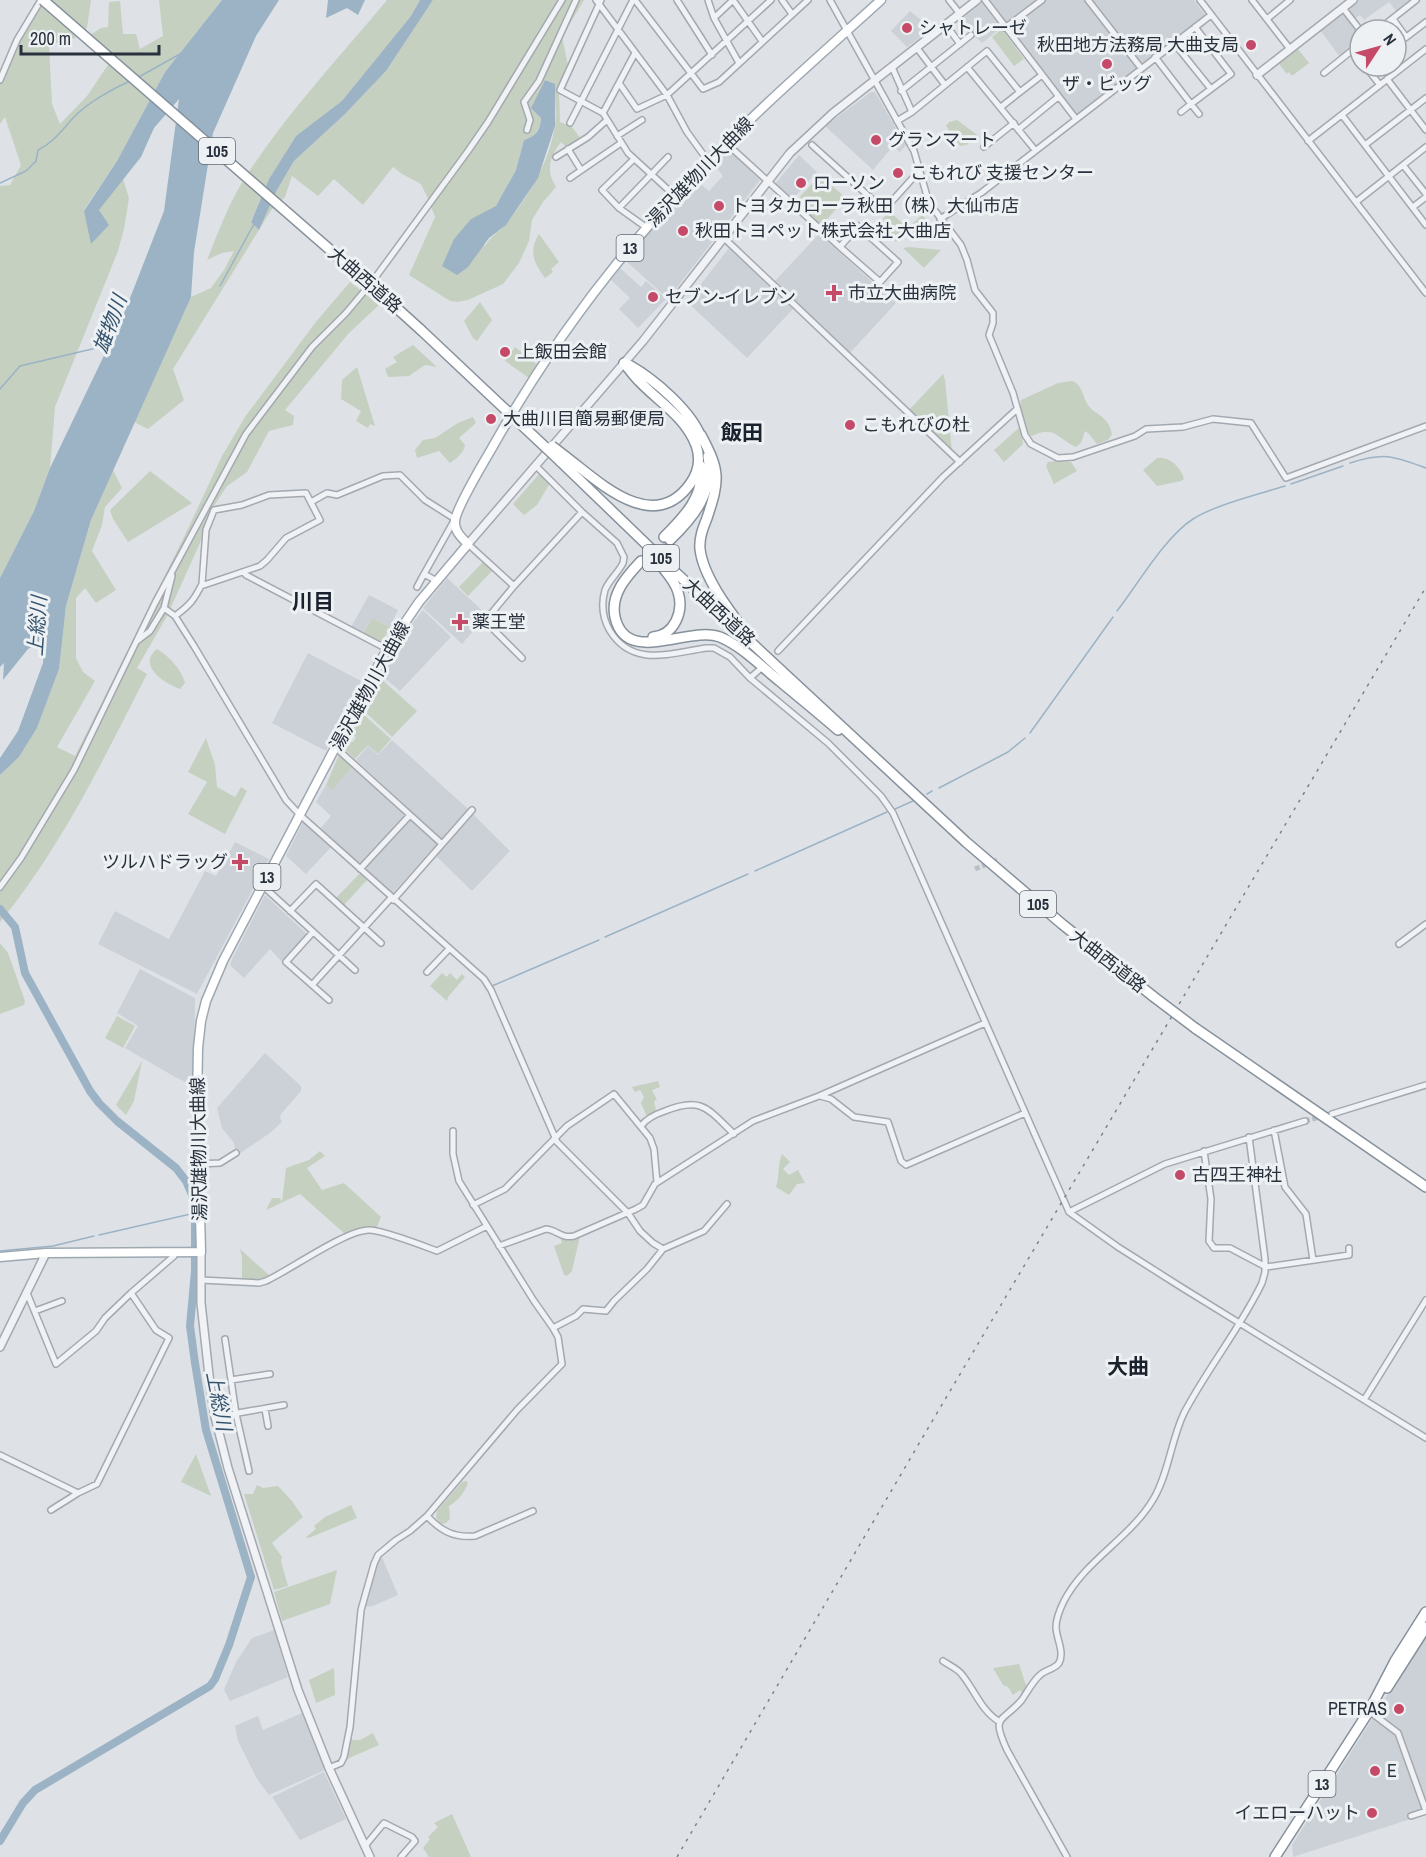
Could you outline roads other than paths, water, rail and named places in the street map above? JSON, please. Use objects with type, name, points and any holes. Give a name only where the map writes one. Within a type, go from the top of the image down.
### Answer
[{"type":"highway","name":"大曲西道路","points":[[42,0],[390,302],[521,423],[563,458],[764,654],[927,805],[1062,924],[1195,1028],[1426,1187]]},
{"type":"highway","points":[[624,363],[645,374],[671,398],[701,435],[713,458],[717,471],[717,485],[701,536],[700,549],[705,568],[731,612],[764,654]]},
{"type":"highway","points":[[624,363],[639,381],[665,403],[682,422],[692,435],[699,456],[701,481],[694,503],[667,538],[689,520],[698,508],[707,488],[708,456],[701,435]]},
{"type":"highway","points":[[563,458],[630,502],[654,506],[673,499],[687,488],[698,469],[699,456]]},
{"type":"highway","points":[[563,458],[660,563],[674,584],[680,602],[677,618],[667,633],[657,637],[646,637],[629,630],[620,608],[622,596],[643,563],[624,580],[616,601],[615,618],[626,635],[635,641],[645,643],[705,634],[718,636],[734,644],[927,805]]},
{"type":"highway","name":"13","points":[[1275,1857],[1369,1711],[1395,1661],[1426,1612]]},
{"type":"highway","name":"13","points":[[1369,1711],[1378,1702],[1426,1627]]},
{"type":"main road","name":"湯沢雄物川大曲線","points":[[455,519],[500,434],[542,366],[573,322],[647,228],[726,143],[881,0]]},
{"type":"main road","points":[[455,519],[456,529],[468,544]]},
{"type":"main road","name":"湯沢雄物川大曲線","points":[[199,1252],[197,1066],[201,1021],[215,977],[387,649],[414,609],[468,544]]},
{"type":"main road","points":[[0,1257],[46,1252],[199,1252]]},
{"type":"street","points":[[0,80],[17,40],[42,0]]},
{"type":"street","points":[[0,886],[31,842],[74,770],[172,571],[252,425],[312,347],[346,313],[372,282],[468,151],[562,0]]},
{"type":"street","points":[[527,130],[530,120],[524,102],[539,81],[576,0]]},
{"type":"street","points":[[570,123],[634,0],[704,89],[718,82],[808,0]]},
{"type":"street","points":[[677,0],[712,55]]},
{"type":"street","points":[[708,0],[714,18],[739,63]]},
{"type":"street","points":[[714,18],[733,0],[762,41]]},
{"type":"street","points":[[619,84],[637,109],[667,95],[771,0]]},
{"type":"street","points":[[782,0],[792,14]]},
{"type":"street","points":[[830,0],[914,151],[926,195],[940,219],[961,245],[968,260],[975,290],[993,313],[989,335],[1027,441],[1035,447],[1058,458],[1082,454],[1135,436],[1146,429],[1183,427],[1213,419],[1251,423],[1286,478],[1426,426]]},
{"type":"street","points":[[949,0],[960,14]]},
{"type":"street","points":[[514,586],[468,544],[664,316],[767,181],[802,140],[873,80],[977,0]]},
{"type":"street","points":[[985,0],[1076,119]]},
{"type":"street","points":[[1005,28],[1042,0]]},
{"type":"street","points":[[1088,0],[1141,68]]},
{"type":"street","points":[[1200,0],[1426,293]]},
{"type":"street","points":[[1252,0],[1290,49]]},
{"type":"street","points":[[1267,19],[1290,0]]},
{"type":"street","points":[[1257,75],[1353,0]]},
{"type":"street","points":[[1394,18],[1416,0]]},
{"type":"street","points":[[599,2],[667,95],[687,132],[708,161]]},
{"type":"street","points":[[599,2],[560,90],[603,113],[621,143],[634,159],[675,196]]},
{"type":"street","points":[[1342,8],[1350,18]]},
{"type":"street","points":[[940,219],[981,192],[1211,15]]},
{"type":"street","points":[[1408,36],[1426,22]]},
{"type":"street","points":[[946,25],[960,44]]},
{"type":"street","points":[[1181,112],[1231,74],[1195,27]]},
{"type":"street","points":[[901,91],[971,35]]},
{"type":"street","points":[[1174,43],[1211,89]]},
{"type":"street","points":[[917,48],[945,85]]},
{"type":"street","points":[[1308,141],[1426,49]]},
{"type":"street","points":[[897,122],[987,51],[1020,92]]},
{"type":"street","points":[[603,113],[635,52]]},
{"type":"street","points":[[1324,72],[1348,54]]},
{"type":"street","points":[[1155,57],[1199,114]]},
{"type":"street","points":[[892,67],[912,112]]},
{"type":"street","points":[[968,67],[1035,150]]},
{"type":"street","points":[[1001,107],[1042,75]]},
{"type":"street","points":[[1375,78],[1380,85]]},
{"type":"street","points":[[1387,79],[1426,130]]},
{"type":"street","points":[[1019,129],[1058,97]]},
{"type":"street","points":[[1365,146],[1426,98]]},
{"type":"street","points":[[1342,115],[1426,225]]},
{"type":"street","points":[[556,157],[588,137],[607,120]]},
{"type":"street","points":[[617,136],[642,120]]},
{"type":"street","points":[[984,147],[1014,123]]},
{"type":"street","points":[[570,178],[621,143]]},
{"type":"street","points":[[726,143],[840,247],[880,282],[898,262],[858,226],[840,247]]},
{"type":"street","points":[[812,145],[884,210],[920,170]]},
{"type":"street","points":[[1356,202],[1426,147]]},
{"type":"street","points":[[567,149],[581,170]]},
{"type":"street","points":[[619,208],[668,158]]},
{"type":"street","points":[[634,159],[602,190],[619,208],[647,228]]},
{"type":"street","points":[[1403,165],[1426,195],[1413,207]]},
{"type":"street","points":[[724,238],[960,462]]},
{"type":"street","points":[[778,651],[943,477],[1017,408]]},
{"type":"street","points":[[536,466],[617,543],[624,557],[620,570],[608,584],[603,599],[606,624],[618,642],[628,651],[644,656],[714,648],[730,657],[750,678],[828,743],[882,796],[893,813],[1069,1212],[1118,1247],[1426,1438]]},
{"type":"street","points":[[311,502],[327,494],[337,495],[383,476],[397,475],[425,500],[455,519],[417,587]]},
{"type":"street","points":[[174,616],[193,601],[201,586],[207,530],[214,510],[242,505],[269,495],[306,493],[320,520],[291,534],[260,566],[201,586]]},
{"type":"street","points":[[522,658],[485,621],[582,512]]},
{"type":"street","points":[[136,641],[150,631],[164,608],[169,594],[172,571]]},
{"type":"street","points":[[244,572],[387,649]]},
{"type":"street","points":[[424,574],[437,582]]},
{"type":"street","points":[[164,608],[174,616],[214,677],[272,778],[300,815],[484,979],[491,990],[554,1138],[628,1213],[640,1231],[663,1249]]},
{"type":"street","points":[[750,678],[759,670]]},
{"type":"street","points":[[335,747],[441,843]]},
{"type":"street","points":[[312,985],[472,810]]},
{"type":"street","points":[[360,869],[410,815]]},
{"type":"street","points":[[290,911],[316,884],[381,942]]},
{"type":"street","points":[[263,886],[355,970]]},
{"type":"street","points":[[1399,944],[1426,924]]},
{"type":"street","points":[[313,932],[286,962],[329,1000]]},
{"type":"street","points":[[427,972],[449,949]]},
{"type":"street","points":[[499,1246],[546,1229],[563,1236],[574,1236],[628,1213],[643,1205],[657,1182],[762,1117],[819,1096],[985,1023]]},
{"type":"street","points":[[1332,1114],[1426,1085]]},
{"type":"street","points":[[473,1205],[505,1189],[567,1126],[614,1094],[653,1144],[657,1182]]},
{"type":"street","points":[[819,1096],[831,1099],[854,1117],[888,1122],[892,1128],[901,1161],[906,1165],[1025,1113]]},
{"type":"street","points":[[641,1126],[657,1113],[679,1105],[692,1104],[704,1108],[734,1134]]},
{"type":"street","points":[[1069,1212],[1152,1169],[1305,1121]]},
{"type":"street","points":[[1274,1130],[1285,1187],[1306,1214],[1312,1260]]},
{"type":"street","points":[[329,1768],[341,1763],[344,1757],[350,1727],[361,1610],[374,1563],[387,1547],[428,1516],[517,1410],[562,1364],[558,1337],[553,1328],[462,1187],[453,1154],[453,1131]]},
{"type":"street","points":[[1067,1857],[1007,1750],[1000,1734],[1000,1722],[1039,1677],[1059,1662],[1061,1656],[1056,1623],[1064,1602],[1076,1581],[1137,1521],[1153,1500],[1160,1487],[1182,1416],[1259,1289],[1266,1267],[1249,1137]]},
{"type":"street","points":[[1204,1151],[1211,1199],[1210,1244],[1216,1249],[1228,1248],[1239,1251],[1266,1267],[1349,1255],[1348,1248]]},
{"type":"street","points":[[199,1164],[220,1163],[236,1153]]},
{"type":"street","points":[[1224,1172],[1253,1167]]},
{"type":"street","points":[[553,1328],[576,1316],[583,1309],[606,1311],[663,1249],[704,1231],[727,1204]]},
{"type":"street","points":[[201,1280],[259,1283],[266,1281],[344,1238],[364,1230],[378,1232],[437,1251],[487,1227]]},
{"type":"street","points":[[0,1347],[46,1252]]},
{"type":"street","points":[[27,1293],[57,1364],[96,1331],[105,1318],[131,1293],[174,1256],[174,1252]]},
{"type":"street","points":[[199,1252],[202,1327],[215,1417],[228,1468],[295,1681],[329,1768],[370,1857]]},
{"type":"street","points":[[51,1510],[97,1484],[169,1338],[156,1330],[131,1293]]},
{"type":"street","points":[[1364,1400],[1426,1300]]},
{"type":"street","points":[[35,1311],[62,1301]]},
{"type":"street","points":[[225,1339],[236,1414],[249,1471]]},
{"type":"street","points":[[231,1380],[270,1374]]},
{"type":"street","points":[[215,1417],[284,1405]]},
{"type":"street","points":[[265,1408],[268,1426]]},
{"type":"street","points":[[0,1455],[78,1493]]},
{"type":"street","points":[[428,1516],[441,1530],[466,1537],[475,1536],[533,1511]]},
{"type":"street","points":[[943,1661],[962,1673],[969,1687],[990,1715],[1000,1722]]},
{"type":"street","points":[[1369,1711],[1400,1736],[1426,1811],[1411,1816]]},
{"type":"street","points":[[365,1846],[384,1823],[412,1837],[415,1841],[401,1857]]},
{"type":"water","points":[[222,0],[279,0],[256,36],[213,133],[194,252],[191,297],[91,520],[66,606],[59,669],[37,728],[19,757],[0,775],[0,758],[18,731],[43,663],[44,641],[28,649],[3,680],[4,663],[0,667],[0,578],[34,511],[50,468],[123,316],[164,211],[179,99],[154,128],[141,157],[99,210],[109,225],[91,244],[84,211],[117,161],[165,72]]},
{"type":"water","points":[[328,0],[365,0],[358,15],[347,8],[326,18]]},
{"type":"water","points":[[420,0],[433,0],[386,71],[344,115],[294,161],[277,190],[259,230],[251,222],[269,179],[296,136],[342,101],[411,16]]},
{"type":"water","points":[[545,80],[555,84],[555,126],[538,178],[506,225],[489,238],[468,267],[457,275],[442,266],[454,239],[471,219],[496,206],[516,170],[524,140],[532,137],[540,126],[541,118],[531,108]]},
{"type":"waterway","points":[[137,78],[180,54]]},
{"type":"waterway","points":[[0,183],[26,171],[36,161],[38,150],[53,140],[85,107],[130,81]]},
{"type":"waterway","points":[[220,286],[254,224]]},
{"type":"waterway","name":"雄物川","points":[[0,389],[20,366],[109,345]]},
{"type":"waterway","points":[[1350,463],[1372,457],[1389,457],[1426,468]]},
{"type":"waterway","points":[[1291,484],[1343,466]]},
{"type":"waterway","points":[[1117,611],[1162,549],[1193,519],[1225,505],[1285,486]]},
{"type":"waterway","points":[[1030,733],[1113,617]]},
{"type":"waterway","points":[[939,788],[1008,752],[1025,738]]},
{"type":"waterway","points":[[927,794],[932,791]]},
{"type":"waterway","points":[[895,809],[913,801]]},
{"type":"waterway","points":[[755,871],[887,812]]},
{"type":"waterway","points":[[605,937],[748,874]]},
{"type":"waterway","name":"上総川","points":[[0,909],[15,927],[25,973],[90,1091],[117,1121],[176,1168],[186,1181],[193,1197],[195,1271],[190,1326],[195,1363],[206,1430],[251,1577],[229,1645],[210,1686],[35,1790],[23,1803],[0,1841]]},
{"type":"waterway","points":[[492,986],[599,940]]},
{"type":"waterway","points":[[99,1235],[195,1213]]},
{"type":"waterway","points":[[0,1251],[53,1246],[94,1236]]},
{"type":"tunnel","points":[[646,565],[670,540]]},
{"type":"tunnel","points":[[975,869],[997,860]]},
{"type":"tunnel","points":[[1305,1121],[1324,1116]]},
{"type":"railway","points":[[677,1857],[1426,587]]},
{"type":"place","name":"シャトレーゼ","points":[[907,28]]},
{"type":"place","name":"秋田地方法務局 大曲支局","points":[[1251,45]]},
{"type":"place","name":"ザ・ビッグ","points":[[1107,64]]},
{"type":"place","name":"グランマート","points":[[876,140]]},
{"type":"place","name":"こもれび 支援センター","points":[[898,173]]},
{"type":"place","name":"ローソン","points":[[801,183]]},
{"type":"place","name":"トヨタカローラ秋田（株）大仙市店","points":[[719,206]]},
{"type":"place","name":"秋田トヨペット株式会社 大曲店","points":[[683,231]]},
{"type":"place","name":"市立大曲病院","points":[[834,293]]},
{"type":"place","name":"セブン-イレブン","points":[[653,297]]},
{"type":"place","name":"上飯田会館","points":[[505,352]]},
{"type":"place","name":"大曲川目簡易郵便局","points":[[491,419]]},
{"type":"place","name":"こもれびの杜","points":[[850,425]]},
{"type":"place","name":"薬王堂","points":[[460,622]]},
{"type":"place","name":"ツルハドラッグ","points":[[240,862]]},
{"type":"place","name":"古四王神社","points":[[1180,1175]]},
{"type":"place","name":"PETRAS","points":[[1399,1709]]},
{"type":"place","name":"E","points":[[1375,1771]]},
{"type":"place","name":"イエローハット","points":[[1372,1813]]},
{"type":"district","name":"飯田","points":[[742,433]]},
{"type":"district","name":"川目","points":[[313,602]]},
{"type":"district","name":"大曲","points":[[1128,1367]]}]
